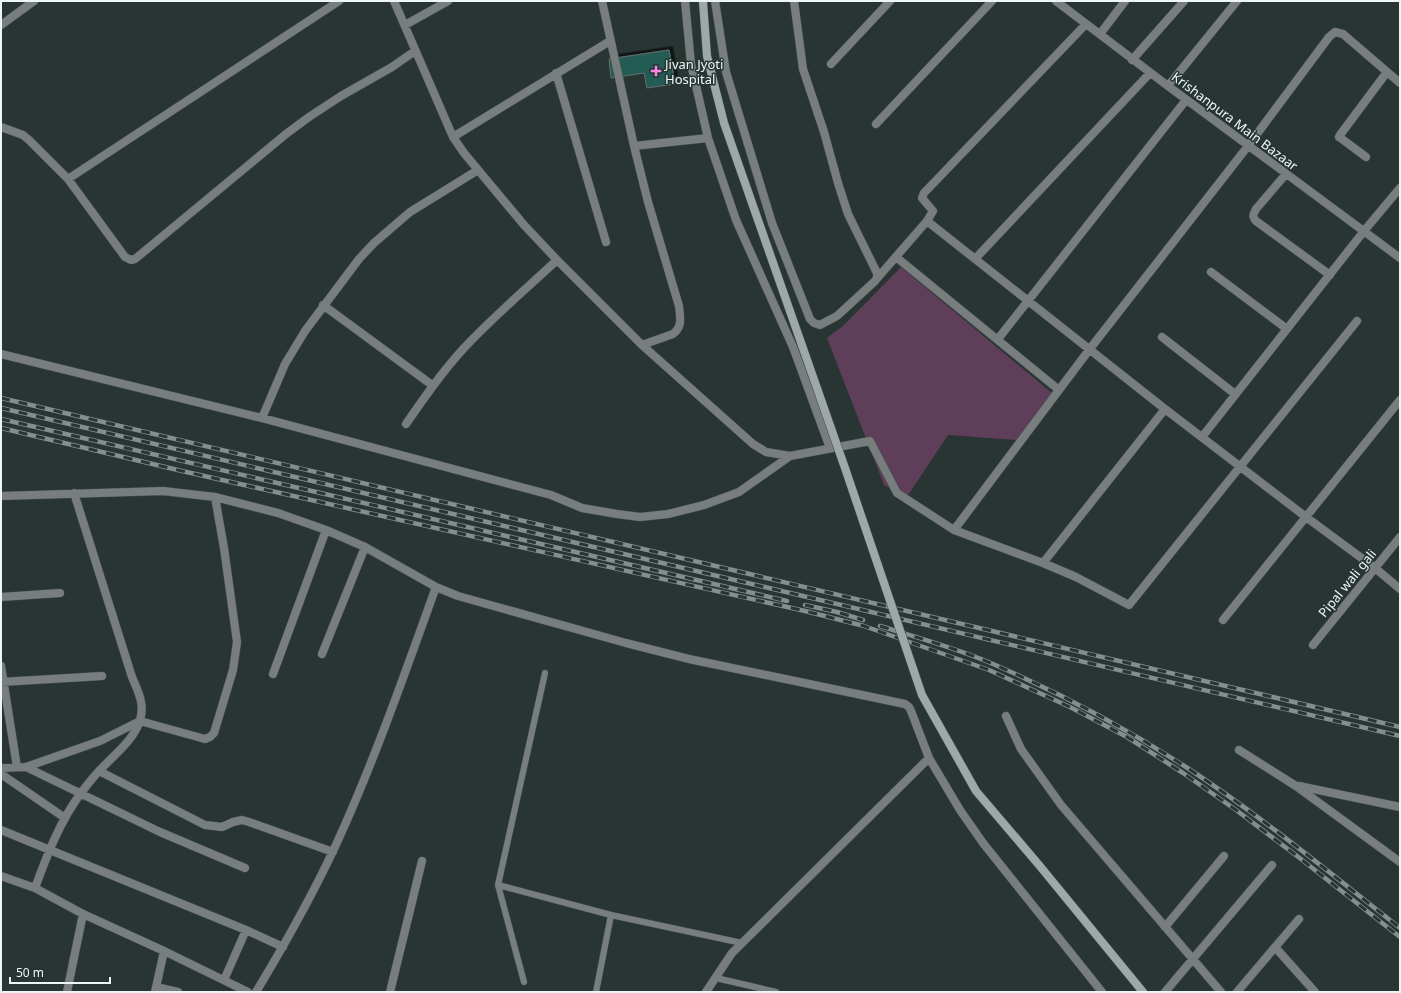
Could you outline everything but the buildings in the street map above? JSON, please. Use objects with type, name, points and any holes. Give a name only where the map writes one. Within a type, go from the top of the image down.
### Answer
[{"type":"main road","points":[[703,1],[707,56],[724,123],[922,695],[976,791],[1143,992]]},
{"type":"street","points":[[1,25],[34,1]]},
{"type":"street","points":[[68,179],[339,1]]},
{"type":"street","points":[[394,1],[452,137],[478,170],[557,260],[642,345],[753,444],[766,452],[790,456],[870,440],[897,493],[954,530],[1043,563],[1076,577],[1129,605],[1358,321]]},
{"type":"street","points":[[405,25],[448,1]]},
{"type":"street","points":[[602,1],[634,146],[648,202],[679,306],[681,321],[677,330],[673,334],[642,345]]},
{"type":"street","points":[[685,1],[691,64],[708,138],[736,220],[793,347],[830,448]]},
{"type":"street","points":[[715,1],[726,72],[772,223],[810,318],[814,323],[820,325],[837,316],[874,282],[928,221],[933,211],[923,201],[922,195],[1086,24]]},
{"type":"street","points":[[794,1],[803,69],[824,132],[848,214],[877,273],[874,282]]},
{"type":"street","points":[[831,64],[890,1]]},
{"type":"street","points":[[876,124],[992,1]]},
{"type":"street","name":"Krishanpura Main Bazaar","points":[[1056,1],[1132,60],[1400,258]]},
{"type":"street","points":[[1100,34],[1125,1]]},
{"type":"street","points":[[1132,60],[1184,1]]},
{"type":"street","points":[[1168,86],[1237,1]]},
{"type":"street","points":[[954,530],[1089,350],[1248,146],[1329,37],[1336,32],[1343,34],[1400,82]]},
{"type":"street","points":[[452,137],[610,41]]},
{"type":"street","points":[[1,127],[29,140],[68,179],[124,257],[131,260],[135,259],[309,116],[341,96],[392,68],[415,51]]},
{"type":"street","points":[[1366,157],[1342,139],[1340,134],[1387,72]]},
{"type":"street","points":[[556,73],[606,242]]},
{"type":"street","points":[[975,259],[1150,73]]},
{"type":"street","points":[[998,339],[1186,100]]},
{"type":"street","points":[[634,146],[708,138]]},
{"type":"street","points":[[262,418],[285,364],[305,331],[323,305],[359,259],[389,229],[410,212],[478,170]]},
{"type":"street","points":[[1286,174],[1256,209],[1253,215],[1254,218],[1330,275]]},
{"type":"street","points":[[1202,437],[1364,231],[1400,188]]},
{"type":"street","points":[[928,221],[1089,350],[1240,467],[1375,568],[1400,589]]},
{"type":"street","points":[[896,257],[1059,390]]},
{"type":"street","points":[[406,424],[432,386],[463,349],[479,332],[557,260]]},
{"type":"street","points":[[1211,272],[1287,329]]},
{"type":"street","points":[[323,305],[432,386]]},
{"type":"street","points":[[1162,337],[1235,394]]},
{"type":"street","points":[[1,354],[262,418],[551,495],[582,508],[640,517],[668,514],[728,497],[748,486],[790,456]]},
{"type":"street","points":[[1223,620],[1400,400]]},
{"type":"street","points":[[1043,563],[1165,409]]},
{"type":"street","points":[[1,496],[163,491],[215,497],[278,514],[326,530],[365,548],[436,587],[458,596],[689,659],[905,704],[911,711],[929,758],[960,810],[983,843],[1102,992]]},
{"type":"street","points":[[35,888],[49,849],[65,818],[80,794],[99,771],[135,733],[143,710],[142,702],[132,676],[74,493]]},
{"type":"street","points":[[1,768],[26,767],[100,741],[140,721],[205,738],[210,737],[214,733],[233,670],[237,642],[224,548],[215,497]]},
{"type":"street","points":[[273,674],[326,530]]},
{"type":"street","name":"Pipal wali gali","points":[[1313,645],[1400,537]]},
{"type":"street","points":[[322,654],[365,548]]},
{"type":"street","points":[[256,992],[283,947],[332,852],[384,732],[436,587]]},
{"type":"street","points":[[1,597],[60,593]]},
{"type":"street","points":[[1,666],[2,682],[16,768]]},
{"type":"street","points":[[2,682],[102,676]]},
{"type":"street","points":[[1006,716],[1022,749],[1061,805],[1221,992]]},
{"type":"street","points":[[1239,750],[1296,786],[1400,862]]},
{"type":"street","points":[[706,992],[732,953],[929,758]]},
{"type":"street","points":[[26,767],[160,832],[245,868]]},
{"type":"street","points":[[99,771],[205,825],[222,827],[242,820],[332,852]]},
{"type":"street","points":[[1,774],[65,818]]},
{"type":"street","points":[[1296,786],[1400,807]]},
{"type":"street","points":[[1,830],[246,930],[283,947]]},
{"type":"street","points":[[1165,927],[1224,856]]},
{"type":"street","points":[[390,992],[422,861]]},
{"type":"street","points":[[1165,992],[1272,865]]},
{"type":"street","points":[[1,876],[35,888],[83,914],[248,992]]},
{"type":"street","points":[[67,992],[83,914]]},
{"type":"street","points":[[1236,992],[1299,919]]},
{"type":"street","points":[[224,980],[246,930]]},
{"type":"street","points":[[1275,947],[1315,992]]},
{"type":"street","points":[[164,951],[155,989],[178,992]]},
{"type":"lane","points":[[524,982],[498,885],[545,673]]},
{"type":"lane","points":[[498,885],[611,915],[742,943]]},
{"type":"lane","points":[[596,992],[611,915]]},
{"type":"lane","points":[[716,978],[776,992]]},
{"type":"shaded area","points":[[901,267],[1052,393],[1016,440],[948,435],[907,497],[884,485],[827,338],[844,325]]},
{"type":"railway","points":[[1,398],[1400,727]]},
{"type":"railway","points":[[1,408],[1400,736]]},
{"type":"railway","points":[[1,419],[787,601]]},
{"type":"railway","points":[[1,428],[182,471],[805,611],[864,626],[989,670],[1070,707],[1127,737],[1183,773],[1236,810],[1297,856],[1400,937]]},
{"type":"railway","points":[[805,605],[837,612],[863,620]]},
{"type":"railway","points":[[880,626],[979,658],[1043,687],[1115,724],[1186,767],[1241,805],[1295,845],[1400,928]]},
{"type":"place","name":"Jivan Jyoti Hospital","points":[[656,71]]}]
